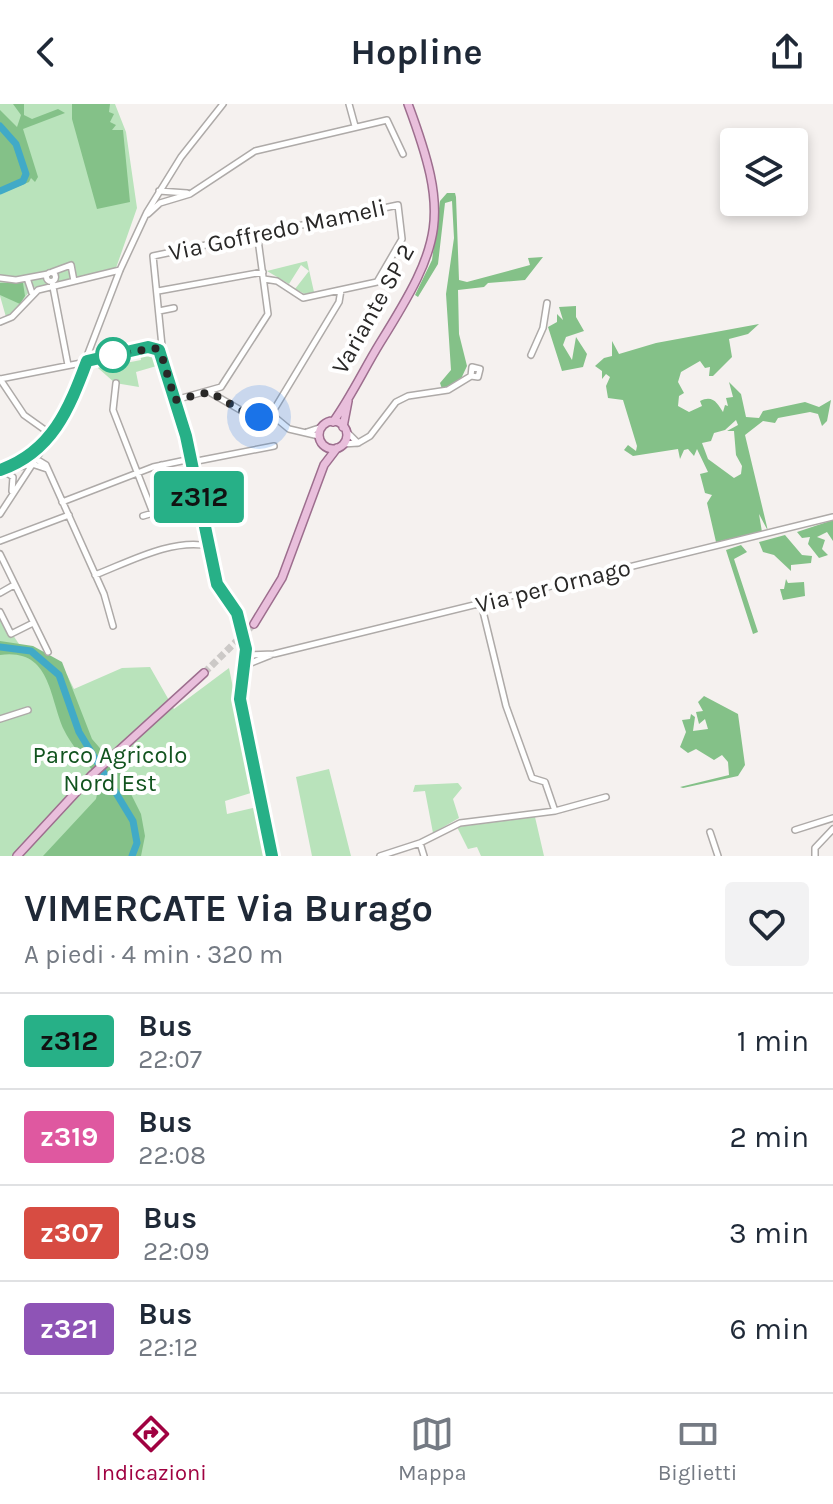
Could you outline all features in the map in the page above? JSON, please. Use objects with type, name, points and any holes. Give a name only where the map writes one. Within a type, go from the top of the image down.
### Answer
[{"type":"main road","name":"Variante SP 2","points":[[333,422],[420,276],[432,242],[435,191],[429,162],[408,104]]},
{"type":"main road","name":"Variante SP 2","points":[[324,465],[340,446],[350,393]]},
{"type":"main road","points":[[340,446],[325,447],[320,432],[333,422],[345,429]]},
{"type":"main road","name":"Variante SP 2","points":[[254,624],[282,578],[324,465],[325,447]]},
{"type":"main road","points":[[17,856],[92,775],[204,673]]},
{"type":"street","points":[[0,514],[50,438],[82,374],[120,270],[159,191],[223,104]]},
{"type":"street","points":[[349,104],[355,126]]},
{"type":"street","points":[[145,217],[160,203],[199,188],[255,151],[355,126],[387,120],[403,154]]},
{"type":"street","points":[[171,172],[168,187],[175,196]]},
{"type":"street","points":[[159,191],[175,196]]},
{"type":"street","name":"Via Goffredo Mameli","points":[[158,291],[151,258],[156,255],[398,205],[402,239],[385,271],[377,282],[341,290]]},
{"type":"street","points":[[175,401],[210,392],[226,382],[268,314],[257,232]]},
{"type":"street","points":[[0,278],[27,278],[71,265],[74,281]]},
{"type":"street","points":[[0,322],[12,317],[32,293],[52,284],[120,270]]},
{"type":"street","points":[[50,273],[47,279],[52,284],[68,365],[82,374]]},
{"type":"street","points":[[50,438],[24,415],[0,379],[162,346],[158,291],[264,276],[303,298],[341,290],[339,302],[273,415]]},
{"type":"street","points":[[27,278],[32,293]]},
{"type":"street","points":[[531,355],[543,328],[547,303]]},
{"type":"street","points":[[159,311],[174,308]]},
{"type":"street","points":[[157,348],[192,460],[217,584],[238,615],[247,655],[240,699],[271,856]]},
{"type":"street","points":[[340,446],[358,443],[370,436],[392,405],[408,396],[448,390],[471,376]]},
{"type":"street","points":[[116,383],[113,410],[153,513]]},
{"type":"street","points":[[210,392],[249,415],[273,415],[289,429],[320,432]]},
{"type":"street","points":[[345,429],[358,443]]},
{"type":"street","points":[[1,471],[50,438]]},
{"type":"street","points":[[62,502],[161,465],[274,446]]},
{"type":"street","points":[[42,450],[113,626]]},
{"type":"street","points":[[13,465],[34,462],[47,467]]},
{"type":"street","points":[[1,471],[34,462]]},
{"type":"street","points":[[143,516],[176,504],[161,465]]},
{"type":"street","points":[[1,471],[10,472],[14,479],[9,499]]},
{"type":"street","points":[[0,541],[69,515]]},
{"type":"street","name":"Via per Ornago","points":[[246,667],[274,654],[833,517]]},
{"type":"street","points":[[95,575],[207,536]]},
{"type":"street","points":[[189,544],[209,546]]},
{"type":"street","points":[[0,554],[48,652]]},
{"type":"street","points":[[0,593],[14,585]]},
{"type":"street","points":[[481,603],[509,715],[532,778],[545,782],[555,811]]},
{"type":"street","points":[[0,612],[11,634],[33,623]]},
{"type":"street","name":"Via per Ornago","points":[[247,655],[274,654]]},
{"type":"street","points":[[0,719],[28,710]]},
{"type":"street","points":[[380,856],[420,843],[460,823],[555,811],[606,797]]},
{"type":"street","points":[[795,830],[833,818]]},
{"type":"street","points":[[815,856],[815,848],[833,829]]},
{"type":"street","points":[[710,832],[718,856]]},
{"type":"street","points":[[420,843],[424,856]]},
{"type":"green space","points":[[0,104],[115,104],[126,132],[137,208],[116,268],[32,288],[13,313],[6,317],[0,296]]},
{"type":"green space","points":[[13,104],[24,104],[24,115],[32,119],[58,109],[65,113],[23,129],[38,177],[35,182],[31,178],[29,182],[0,194],[0,110],[17,127],[21,115]]},
{"type":"green space","points":[[72,104],[110,104],[109,112],[114,114],[110,122],[116,125],[112,130],[123,130],[130,202],[97,209],[72,119]]},
{"type":"green space","points":[[447,193],[455,193],[456,197],[459,280],[467,282],[530,265],[528,258],[543,257],[525,280],[488,283],[484,287],[458,290],[459,334],[467,366],[460,381],[442,389],[440,383],[451,370],[446,294],[454,238],[452,201],[445,203],[438,264],[418,297],[415,295],[432,260],[440,201]]},
{"type":"green space","points":[[307,261],[314,292],[305,294],[295,289],[309,271],[301,265],[289,284],[267,271]]},
{"type":"green space","points":[[0,283],[23,283],[25,296],[20,304],[0,295]]},
{"type":"green space","points":[[576,306],[576,317],[584,331],[566,337],[563,345],[572,360],[576,337],[587,354],[583,367],[562,371],[548,327],[557,322],[557,314],[563,320],[559,307]]},
{"type":"green space","points":[[759,324],[748,334],[729,339],[732,357],[713,376],[709,376],[710,367],[705,368],[700,361],[681,372],[678,382],[684,393],[679,396],[678,406],[689,412],[702,406],[700,401],[708,399],[714,401],[723,412],[725,405],[728,406],[726,398],[733,397],[729,382],[741,394],[746,417],[759,418],[763,411],[805,402],[819,407],[831,400],[827,421],[822,426],[818,414],[810,412],[778,418],[775,423],[763,421],[745,435],[768,531],[759,514],[762,532],[716,542],[707,503],[712,495],[705,493],[700,474],[708,472],[697,449],[694,456],[688,449],[684,450],[680,459],[678,449],[633,456],[624,450],[628,445],[636,451],[637,446],[623,400],[608,398],[606,386],[610,377],[606,374],[602,379],[602,371],[595,366],[612,356],[612,341],[619,354],[656,343]],"holes":[[[736,420],[738,425],[727,431],[734,431],[736,455],[742,466],[741,474],[734,478],[708,459],[702,443],[711,441],[714,433],[725,430]]]},
{"type":"green space","points":[[140,352],[155,352],[160,365],[136,372],[139,387],[115,383],[98,368],[99,362],[113,358],[115,365],[141,360]]},
{"type":"green space","points":[[833,520],[833,541],[827,532],[817,537],[825,540],[822,549],[828,555],[819,558],[808,544],[810,537],[802,538],[797,532]]},
{"type":"green space","points":[[785,535],[802,555],[812,556],[811,563],[791,565],[791,571],[774,555],[763,552],[759,542]]},
{"type":"green space","points":[[741,545],[747,552],[734,559],[758,632],[753,634],[726,550]]},
{"type":"green space","points":[[786,579],[788,583],[804,582],[805,596],[783,600],[780,589],[784,589]]},
{"type":"green space","name":"Parco Agricolo Nord Est","points":[[0,616],[19,644],[67,675],[74,689],[122,668],[150,667],[174,709],[229,668],[254,792],[225,801],[227,814],[257,807],[268,856],[0,856]]},
{"type":"green space","points":[[0,641],[33,646],[62,662],[92,739],[119,770],[141,814],[145,836],[141,856],[43,856],[96,799],[100,781],[64,730],[51,690],[39,667],[17,655],[0,655]]},
{"type":"green space","points":[[704,696],[738,714],[745,765],[738,776],[683,788],[680,787],[729,775],[728,762],[722,755],[714,760],[696,749],[688,753],[680,747],[686,732],[682,720],[690,719],[691,714],[695,717],[693,731],[708,729],[705,719],[699,724],[696,712],[703,711],[698,702]]},
{"type":"green space","points":[[329,769],[351,856],[312,856],[296,777]]},
{"type":"green space","points":[[458,783],[462,788],[453,799],[459,818],[433,833],[425,791],[413,792],[415,785]]},
{"type":"green space","points":[[535,817],[544,856],[481,856],[477,847],[468,849],[457,827]]},
{"type":"waterway","points":[[0,126],[16,144],[26,174],[23,181],[0,191]]},
{"type":"waterway","points":[[0,647],[31,651],[59,675],[79,732],[133,821],[137,843],[132,856]]},
{"type":"tunnel","points":[[204,673],[254,624]]},
{"type":"bus line","name":"z312","points":[[0,470],[29,456],[48,441],[64,416],[87,361],[148,347],[159,350],[186,436],[217,584],[240,622],[247,657],[240,699],[272,856]]},
{"type":"route","points":[[113,355],[155,348],[161,353],[175,400],[210,392],[249,415],[259,417]]}]
